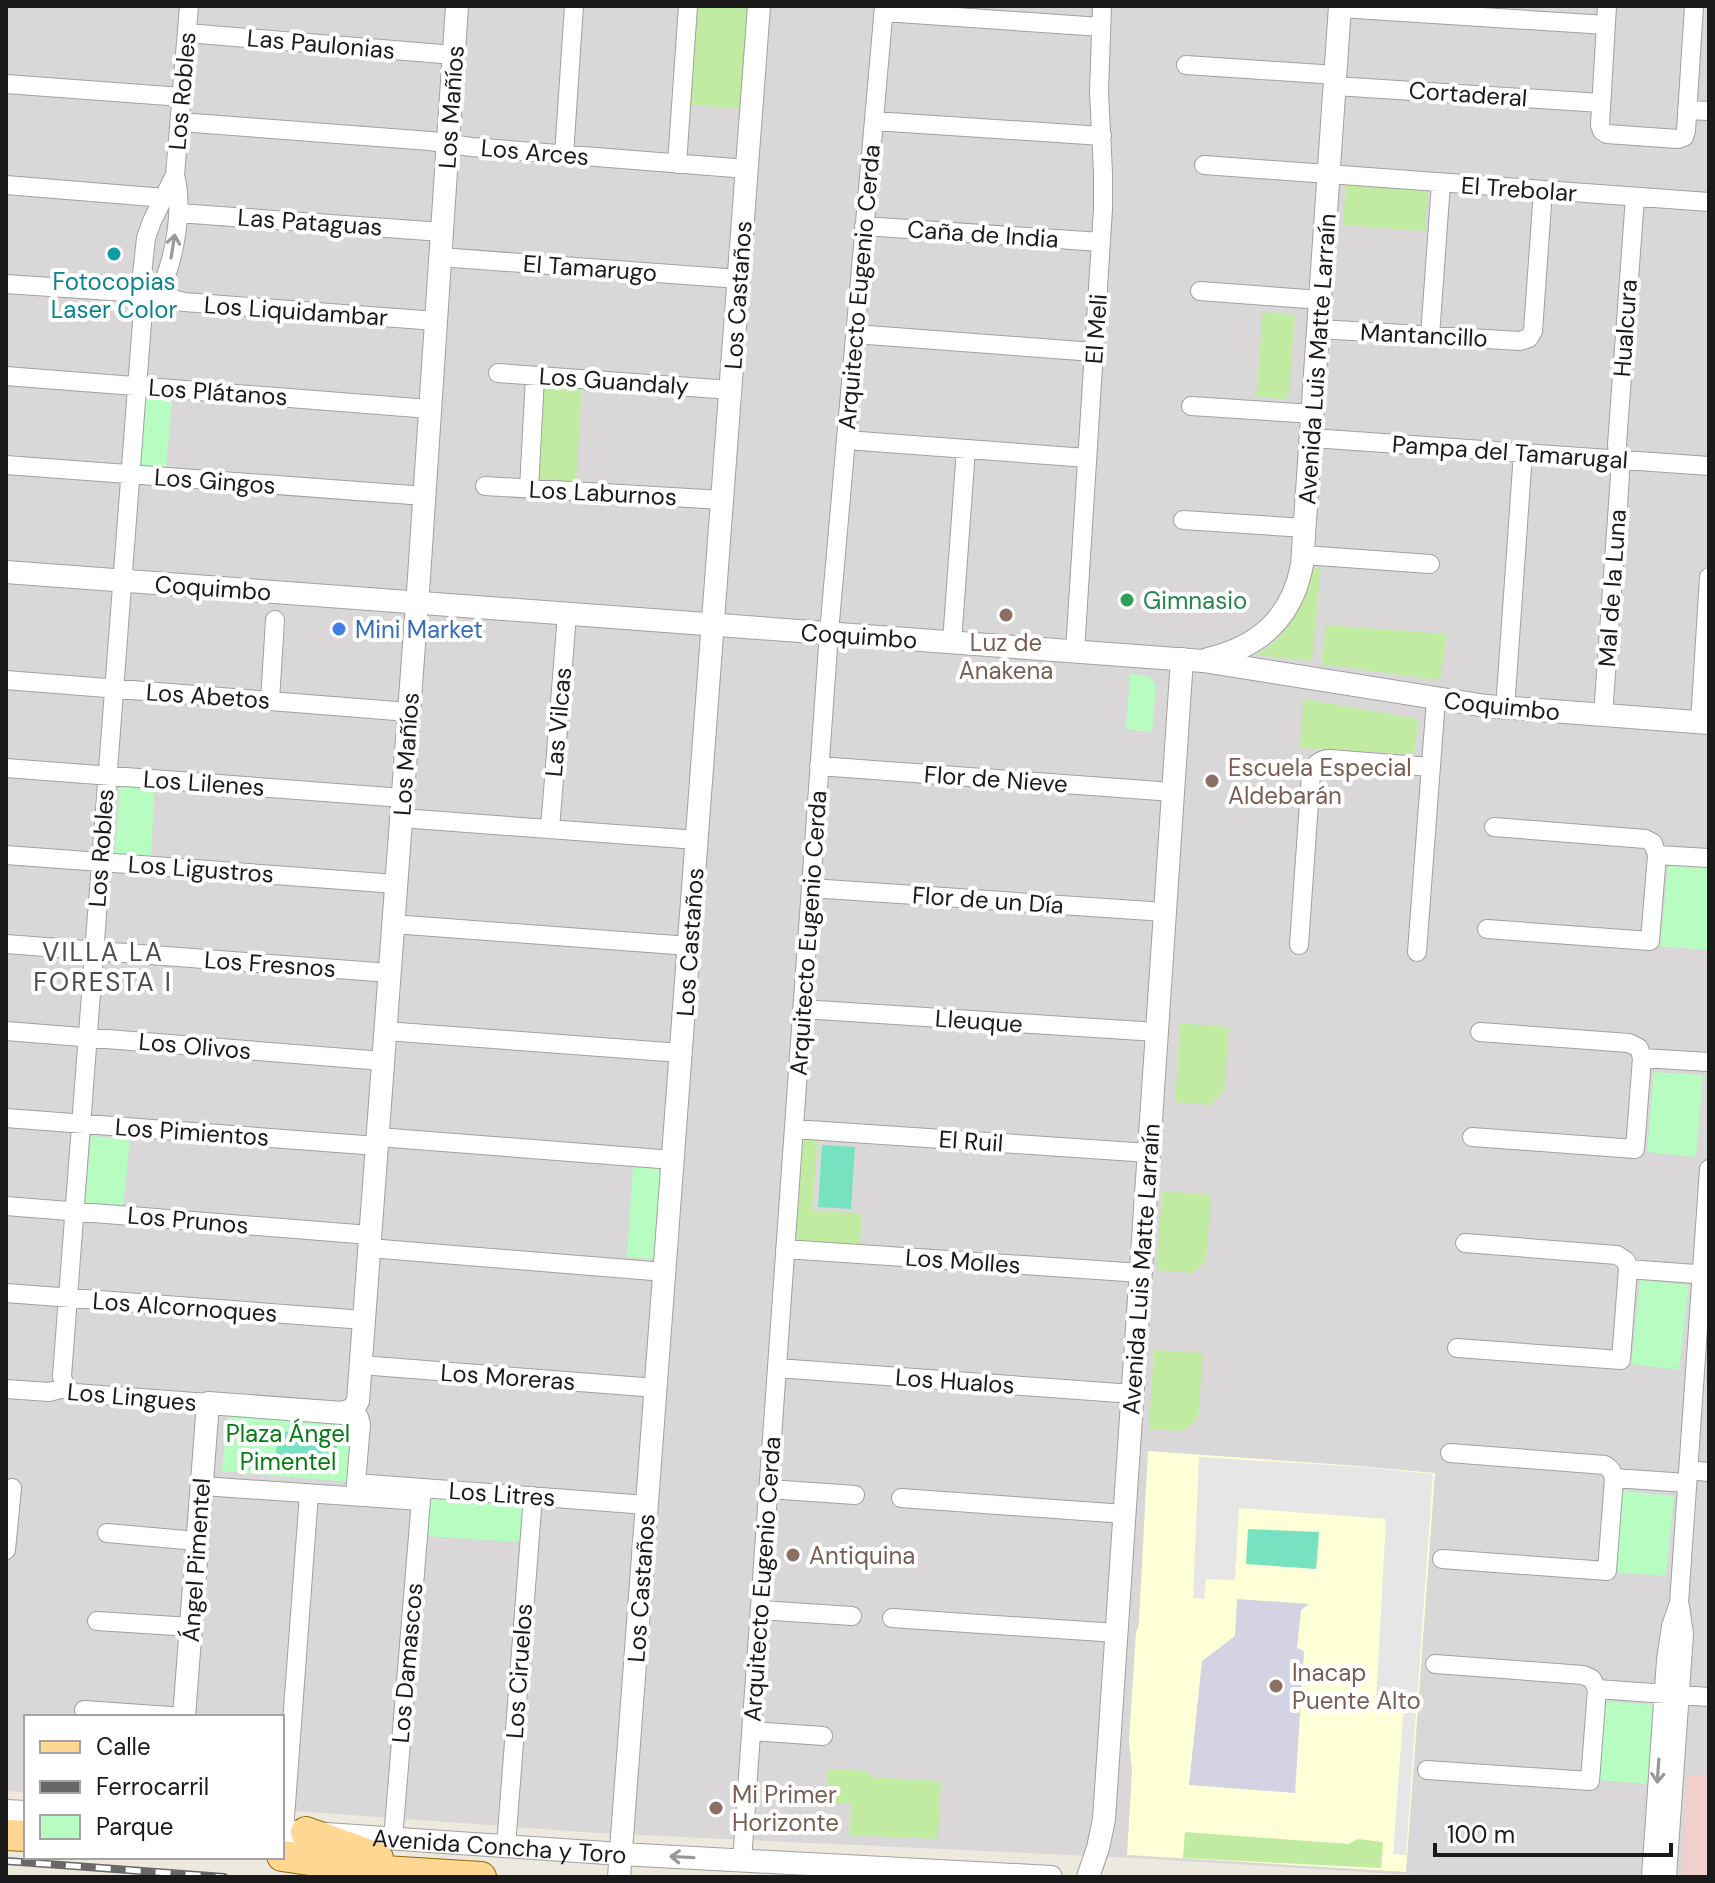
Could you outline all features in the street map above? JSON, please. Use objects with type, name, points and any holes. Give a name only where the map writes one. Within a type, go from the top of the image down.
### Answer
[{"type":"main road","name":"Avenida Concha y Toro","points":[[289,1838],[421,1874],[481,1877]]},
{"type":"street","name":"Los Robles","points":[[146,299],[163,286],[170,266],[178,213],[175,175],[189,6]]},
{"type":"street","name":"Los Mañíos","points":[[356,1490],[361,1424],[353,1409],[358,1401],[378,1142],[457,6]]},
{"type":"street","points":[[564,155],[574,6]]},
{"type":"street","points":[[677,164],[688,6]]},
{"type":"street","name":"Los Castaños","points":[[620,1866],[759,6]]},
{"type":"street","name":"El Meli","points":[[1075,651],[1101,242],[1103,173],[1099,91],[1102,6]]},
{"type":"street","points":[[1340,7],[1606,16],[1600,129],[1607,134],[1681,139],[1686,134],[1687,110],[1701,34],[1694,6]]},
{"type":"street","name":"Avenida Luis Matte Larraín","points":[[1088,1877],[1104,1819],[1173,792],[1193,660],[1229,654],[1245,647],[1272,626],[1292,598],[1300,576],[1304,555],[1340,7]]},
{"type":"street","points":[[884,9],[1101,27]]},
{"type":"street","name":"Arquitecto Eugenio Cerda","points":[[742,1861],[829,633],[884,9]]},
{"type":"street","name":"Las Paulonias","points":[[187,33],[454,55]]},
{"type":"street","name":"Cortaderal","points":[[1186,65],[1601,103]]},
{"type":"street","points":[[6,84],[182,97]]},
{"type":"street","points":[[1687,110],[1709,111]]},
{"type":"street","points":[[874,121],[1102,136]]},
{"type":"street","name":"Los Arces","points":[[180,122],[747,169]]},
{"type":"street","name":"El Trebolar","points":[[1204,165],[1709,202]]},
{"type":"street","name":"Los Robles","points":[[65,1388],[62,1376],[74,1211],[129,474],[146,299],[146,238],[175,175]]},
{"type":"street","points":[[1430,336],[1441,183]]},
{"type":"street","points":[[6,185],[165,198]]},
{"type":"street","name":"Mantancillo","points":[[1319,329],[1520,341],[1529,338],[1533,331],[1543,190]]},
{"type":"street","name":"Hualcura","points":[[1618,460],[1635,197]]},
{"type":"street","name":"Las Pataguas","points":[[178,213],[442,232]]},
{"type":"street","name":"Caña de India","points":[[864,226],[1101,242]]},
{"type":"street","name":"El Tamarugo","points":[[440,257],[739,279]]},
{"type":"street","name":"Los Liquidambar","points":[[6,284],[146,299],[436,321]]},
{"type":"street","points":[[1200,291],[1321,300]]},
{"type":"street","points":[[855,334],[1094,352]]},
{"type":"street","name":"Los Guandaly","points":[[498,373],[731,390]]},
{"type":"street","name":"Los Plátanos","points":[[6,376],[430,409]]},
{"type":"street","points":[[529,489],[535,376]]},
{"type":"street","points":[[1191,406],[1313,414]]},
{"type":"street","name":"Pampa del Tamarugal","points":[[1312,438],[1709,466]]},
{"type":"street","points":[[846,440],[1087,458]]},
{"type":"street","points":[[952,642],[966,449]]},
{"type":"street","points":[[1505,709],[1523,453]]},
{"type":"street","name":"Mal de la Luna","points":[[1603,716],[1620,476],[1618,460]]},
{"type":"street","name":"Los Gingos","points":[[6,465],[425,496]]},
{"type":"street","name":"Los Laburnos","points":[[485,486],[722,500]]},
{"type":"street","points":[[1183,520],[1305,528]]},
{"type":"street","points":[[1304,555],[1430,564]]},
{"type":"street","name":"Coquimbo","points":[[6,572],[1193,660],[1505,709],[1704,723]]},
{"type":"street","points":[[1704,723],[1709,577]]},
{"type":"street","name":"Las Vilcas","points":[[550,829],[567,614]]},
{"type":"street","points":[[270,701],[275,620]]},
{"type":"street","name":"Los Abetos","points":[[6,680],[409,712]]},
{"type":"street","points":[[1417,952],[1436,699]]},
{"type":"street","points":[[1299,945],[1311,774],[1317,763],[1330,759],[1431,767]]},
{"type":"street","name":"Flor de Nieve","points":[[819,766],[1173,792]]},
{"type":"street","name":"Los Lilenes","points":[[6,768],[402,808],[550,829],[697,840]]},
{"type":"street","points":[[1487,929],[1650,941],[1657,855],[1653,843],[1645,839],[1494,827]]},
{"type":"street","name":"Los Ligustros","points":[[6,855],[396,884]]},
{"type":"street","points":[[1657,855],[1709,858]]},
{"type":"street","name":"Flor de un Día","points":[[811,888],[1165,912]]},
{"type":"street","points":[[393,924],[689,946]]},
{"type":"street","name":"Los Fresnos","points":[[6,944],[390,973]]},
{"type":"street","name":"Lleuque","points":[[802,1009],[1157,1032]]},
{"type":"street","name":"Los Olivos","points":[[6,1031],[383,1061]]},
{"type":"street","points":[[385,1031],[681,1053]]},
{"type":"street","points":[[1472,1137],[1635,1149],[1642,1058],[1639,1048],[1629,1043],[1480,1032]]},
{"type":"street","points":[[1642,1058],[1709,1062]]},
{"type":"street","name":"Los Pimientos","points":[[6,1118],[673,1160]]},
{"type":"street","name":"El Ruil","points":[[794,1129],[1149,1153]]},
{"type":"street","points":[[1667,1877],[1672,1694],[1668,1644],[1679,1603],[1705,1275],[1709,1169]]},
{"type":"street","name":"Los Prunos","points":[[6,1206],[665,1272]]},
{"type":"street","points":[[1457,1348],[1621,1360],[1628,1269],[1624,1258],[1617,1255],[1465,1243]]},
{"type":"street","name":"Los Molles","points":[[785,1249],[1141,1273]]},
{"type":"street","points":[[1628,1269],[1705,1275]]},
{"type":"street","name":"Los Alcornoques","points":[[6,1293],[364,1320]]},
{"type":"street","name":"Los Moreras","points":[[361,1365],[656,1388]]},
{"type":"street","name":"Los Hualos","points":[[777,1368],[1133,1394]]},
{"type":"street","name":"Los Lingues","points":[[6,1389],[49,1392],[65,1388],[75,1393],[338,1413],[353,1409]]},
{"type":"street","name":"Ángel Pimentel","points":[[184,1715],[208,1403]]},
{"type":"street","points":[[1442,1559],[1607,1571],[1614,1478],[1605,1465],[1450,1453]]},
{"type":"street","points":[[1614,1478],[1688,1477],[1709,1472]]},
{"type":"street","name":"Los Litres","points":[[202,1486],[309,1494],[356,1490],[421,1495],[533,1496],[647,1505]]},
{"type":"street","points":[[6,1550],[12,1488]]},
{"type":"street","points":[[768,1489],[855,1495]]},
{"type":"street","points":[[289,1838],[309,1494]]},
{"type":"street","name":"Los Damascos","points":[[393,1839],[421,1495]]},
{"type":"street","name":"Los Ciruelos","points":[[506,1846],[533,1496]]},
{"type":"street","points":[[901,1498],[1125,1514]]},
{"type":"street","points":[[107,1533],[197,1541]]},
{"type":"street","points":[[760,1610],[852,1616]]},
{"type":"street","points":[[892,1618],[1117,1633]]},
{"type":"street","points":[[97,1621],[191,1627]]},
{"type":"street","points":[[1427,1770],[1590,1781],[1597,1689],[1592,1679],[1583,1675],[1435,1664]]},
{"type":"street","points":[[1597,1689],[1709,1697]]},
{"type":"street","points":[[1651,1877],[1672,1694]]},
{"type":"street","points":[[84,1710],[155,1715]]},
{"type":"street","points":[[752,1731],[823,1736]]},
{"type":"street","name":"Avenida Concha y Toro","points":[[289,1838],[393,1839],[506,1846],[620,1866],[742,1861],[1051,1877]]},
{"type":"shaded area","points":[[6,6],[1709,6],[1709,1877],[1447,1877],[1135,1858],[598,1833],[284,1810],[284,1715],[24,1715],[24,1792],[6,1791]]},
{"type":"shaded area","name":"Inacap Puente Alto","points":[[1148,1451],[1435,1473],[1406,1872],[1127,1855],[1132,1771],[1129,1740]]},
{"type":"shaded area","points":[[1199,1457],[1433,1474],[1406,1855],[1393,1854],[1404,1705],[1376,1703],[1386,1519],[1239,1508],[1235,1580],[1206,1579],[1204,1599],[1193,1598]]},
{"type":"shaded area","points":[[1237,1599],[1309,1604],[1301,1610],[1297,1648],[1304,1651],[1295,1793],[1189,1785],[1202,1661],[1235,1636]]},
{"type":"shaded area","points":[[1687,1775],[1709,1776],[1709,1877],[1681,1877]]},
{"type":"green space","points":[[697,6],[751,6],[744,109],[690,105]]},
{"type":"green space","points":[[1346,185],[1428,191],[1425,231],[1343,225]]},
{"type":"green space","points":[[1263,312],[1295,315],[1288,399],[1256,397]]},
{"type":"green space","points":[[542,383],[582,386],[576,482],[536,480]]},
{"type":"green space","points":[[143,396],[172,398],[166,471],[138,469]]},
{"type":"green space","points":[[1321,568],[1312,661],[1256,655],[1277,639],[1292,619],[1308,569]]},
{"type":"green space","points":[[1326,625],[1447,634],[1440,680],[1321,664]]},
{"type":"green space","points":[[1130,674],[1148,676],[1156,684],[1152,732],[1126,729]]},
{"type":"green space","points":[[1304,699],[1419,719],[1414,754],[1300,748]]},
{"type":"green space","points":[[120,785],[155,787],[151,856],[115,854]]},
{"type":"green space","points":[[1668,865],[1709,868],[1707,950],[1660,946]]},
{"type":"green space","points":[[1180,1023],[1229,1027],[1224,1092],[1210,1105],[1175,1102]]},
{"type":"green space","points":[[1654,1072],[1703,1075],[1696,1157],[1647,1152]]},
{"type":"green space","points":[[91,1136],[130,1139],[123,1209],[85,1207]]},
{"type":"green space","points":[[802,1139],[818,1140],[812,1210],[862,1214],[860,1245],[794,1240]]},
{"type":"green space","points":[[822,1145],[855,1147],[851,1209],[818,1207]]},
{"type":"green space","points":[[633,1165],[662,1167],[656,1259],[627,1257]]},
{"type":"green space","points":[[1162,1191],[1211,1195],[1206,1260],[1192,1273],[1157,1270]]},
{"type":"green space","points":[[1640,1280],[1689,1285],[1679,1370],[1631,1364]]},
{"type":"green space","points":[[1154,1350],[1203,1353],[1198,1418],[1184,1431],[1149,1429]]},
{"type":"green space","name":"Plaza Ángel Pimentel","points":[[228,1411],[354,1422],[349,1482],[222,1471]]},
{"type":"green space","points":[[278,1431],[338,1436],[335,1468],[275,1464]]},
{"type":"green space","points":[[1621,1491],[1674,1496],[1666,1576],[1613,1572]]},
{"type":"green space","points":[[431,1495],[523,1501],[520,1542],[424,1536]]},
{"type":"green space","points":[[1248,1529],[1319,1532],[1316,1569],[1246,1564]]},
{"type":"green space","points":[[1605,1701],[1653,1705],[1647,1784],[1598,1780]]},
{"type":"green space","points":[[828,1769],[869,1771],[869,1777],[941,1781],[938,1839],[850,1835],[851,1804],[826,1803]]},
{"type":"green space","points":[[1185,1832],[1348,1844],[1358,1839],[1383,1842],[1381,1868],[1183,1858]]},
{"type":"railway","points":[[6,1861],[224,1877]]},
{"type":"place","name":"Fotocopias Laser Color","points":[[114,254]]},
{"type":"place","name":"Gimnasio","points":[[1127,600]]},
{"type":"place","name":"Luz de Anakena","points":[[1006,615]]},
{"type":"place","name":"Mini Market","points":[[339,629]]},
{"type":"place","name":"Escuela Especial Aldebarán","points":[[1212,781]]},
{"type":"place","name":"Antiquina","points":[[793,1555]]},
{"type":"place","name":"Inacap Puente Alto","points":[[1276,1686]]},
{"type":"place","name":"Mi Primer Horizonte","points":[[716,1808]]},
{"type":"district","name":"VILLA LA FORESTA I","points":[[103,967]]}]
